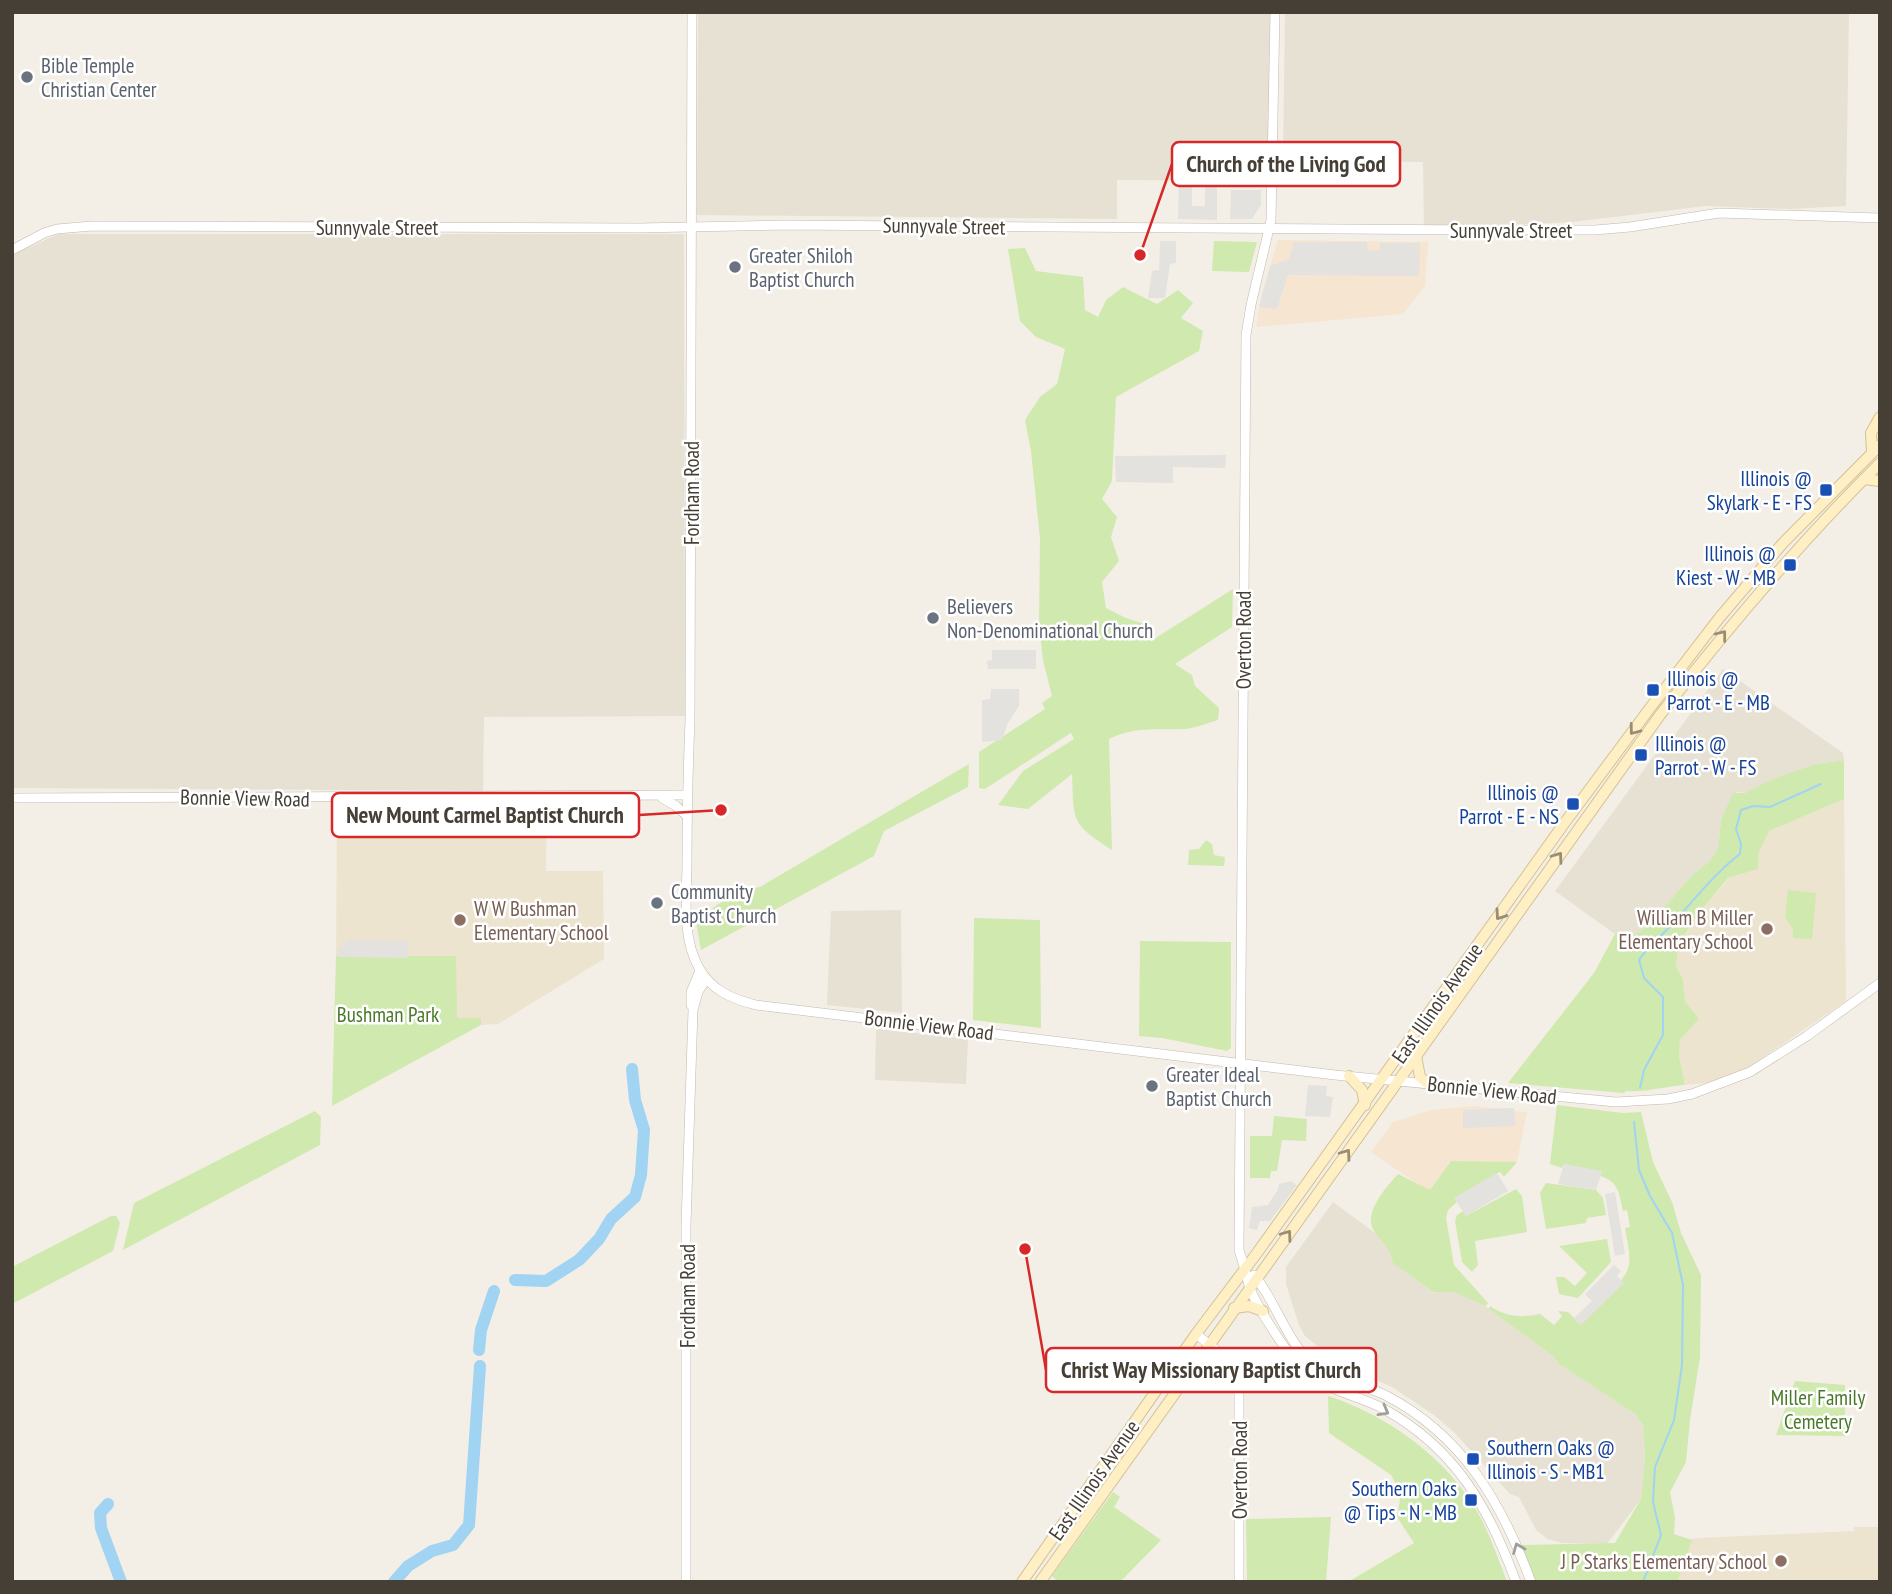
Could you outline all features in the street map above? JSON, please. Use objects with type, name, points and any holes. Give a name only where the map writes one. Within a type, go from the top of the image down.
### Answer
[{"type":"main road","points":[[1876,449],[1871,433],[1880,417]]},
{"type":"main road","name":"East Illinois Avenue","points":[[1022,1582],[1196,1334],[1308,1184],[1528,874],[1650,708],[1720,617],[1783,543],[1876,449]]},
{"type":"main road","name":"East Illinois Avenue","points":[[1040,1582],[1660,715],[1729,625],[1793,552],[1880,463]]},
{"type":"main road","points":[[1864,479],[1880,481]]},
{"type":"main road","points":[[1783,543],[1793,552]]},
{"type":"main road","points":[[1650,708],[1660,715]]},
{"type":"main road","points":[[1528,874],[1540,883]]},
{"type":"main road","points":[[1460,971],[1471,979]]},
{"type":"main road","points":[[1416,1055],[1418,1072],[1428,1084]]},
{"type":"main road","points":[[1349,1076],[1362,1090],[1365,1105]]},
{"type":"main road","points":[[1308,1184],[1318,1193]]},
{"type":"main road","points":[[1234,1308],[1249,1306],[1263,1311]]},
{"type":"street","name":"Fordham Road","points":[[686,1582],[687,1225],[693,1010],[703,975],[691,949],[687,921],[692,12]]},
{"type":"street","name":"Overton Road","points":[[1246,1268],[1238,1241],[1246,335],[1269,230],[1273,198],[1275,12]]},
{"type":"street","name":"Sunnyvale Street","points":[[12,250],[57,229],[92,226],[1595,230],[1719,213],[1880,218]]},
{"type":"street","name":"Bonnie View Road","points":[[12,798],[687,795]]},
{"type":"street","points":[[657,796],[676,806],[687,816]]},
{"type":"street","name":"Bonnie View Road","points":[[703,975],[727,996],[756,1005],[1240,1064],[1616,1102],[1668,1099],[1692,1094],[1750,1072],[1807,1036],[1880,983]]},
{"type":"street","points":[[1246,1268],[1263,1311],[1294,1362],[1312,1378],[1366,1401],[1395,1417],[1437,1448],[1460,1473],[1492,1521],[1516,1582]]},
{"type":"street","points":[[1253,1282],[1301,1350],[1319,1368],[1367,1386],[1406,1407],[1436,1430],[1470,1465],[1490,1490],[1511,1531],[1531,1582]]},
{"type":"street","name":"Overton Road","points":[[1196,1334],[1226,1358],[1232,1366],[1238,1386],[1239,1582]]},
{"type":"street","points":[[1312,1378],[1319,1368]]},
{"type":"street","points":[[1460,1473],[1470,1465]]},
{"type":"shaded area","points":[[698,12],[1270,12],[1268,181],[1117,180],[1117,219],[697,215]]},
{"type":"shaded area","points":[[1285,12],[1849,12],[1846,206],[1790,209],[1706,206],[1572,222],[1424,230],[1423,162],[1283,160]]},
{"type":"shaded area","points":[[1179,182],[1192,183],[1192,206],[1205,206],[1205,182],[1217,182],[1217,220],[1178,219]]},
{"type":"shaded area","points":[[1231,190],[1261,190],[1261,205],[1252,219],[1230,219]]},
{"type":"shaded area","points":[[58,234],[684,234],[685,716],[484,717],[483,791],[12,788],[12,255]]},
{"type":"shaded area","points":[[1278,240],[1428,242],[1425,286],[1403,314],[1256,327],[1262,293]]},
{"type":"shaded area","points":[[1160,241],[1176,241],[1176,263],[1170,264],[1165,298],[1148,298],[1152,271],[1159,270]]},
{"type":"shaded area","points":[[1294,242],[1367,242],[1367,250],[1379,251],[1380,243],[1420,243],[1419,276],[1288,275],[1277,309],[1259,307],[1270,266],[1289,259]]},
{"type":"shaded area","points":[[1226,455],[1225,468],[1173,467],[1173,483],[1116,482],[1115,456]]},
{"type":"shaded area","points":[[992,650],[1036,650],[1036,669],[988,669],[987,661],[992,660]]},
{"type":"shaded area","points":[[1723,669],[1843,753],[1844,760],[1816,764],[1745,793],[1737,792],[1721,820],[1718,849],[1710,861],[1692,875],[1648,926],[1633,936],[1615,934],[1555,891],[1665,741],[1669,743]]},
{"type":"shaded area","points":[[991,689],[1019,689],[1019,706],[1008,723],[1002,740],[982,742],[982,700],[990,699]]},
{"type":"shaded area","name":"William B Miller Elementary School","points":[[1844,799],[1846,1001],[1743,1071],[1706,1083],[1685,1085],[1679,1056],[1680,1040],[1699,1019],[1685,1001],[1683,979],[1676,966],[1679,943],[1698,914],[1729,878],[1757,869],[1759,852],[1769,831]]},
{"type":"shaded area","name":"W W Bushman Elementary School","points":[[337,807],[547,807],[546,871],[603,871],[604,959],[498,1024],[481,1025],[454,1023],[336,959]]},
{"type":"shaded area","points":[[901,910],[902,1013],[827,1005],[831,911]]},
{"type":"shaded area","points":[[346,940],[408,941],[408,958],[338,957],[339,947],[346,947]]},
{"type":"shaded area","points":[[876,1030],[968,1039],[966,1084],[875,1080]]},
{"type":"shaded area","points":[[1308,1085],[1327,1086],[1326,1096],[1333,1097],[1330,1117],[1305,1116]]},
{"type":"shaded area","points":[[1475,1106],[1527,1112],[1517,1162],[1451,1161],[1430,1190],[1371,1152],[1393,1122],[1432,1110]]},
{"type":"shaded area","points":[[1514,1108],[1515,1126],[1463,1128],[1463,1110]]},
{"type":"shaded area","points":[[1564,1164],[1602,1171],[1596,1190],[1558,1184]]},
{"type":"shaded area","points":[[1497,1173],[1508,1191],[1466,1216],[1454,1198]]},
{"type":"shaded area","points":[[1291,1181],[1297,1185],[1270,1221],[1260,1221],[1257,1230],[1249,1228],[1252,1207],[1268,1205],[1279,1184]]},
{"type":"shaded area","points":[[1615,1192],[1625,1254],[1615,1256],[1605,1194]]},
{"type":"shaded area","points":[[1333,1202],[1401,1252],[1394,1263],[1434,1293],[1446,1277],[1553,1356],[1559,1364],[1635,1414],[1643,1425],[1645,1457],[1641,1499],[1607,1544],[1562,1543],[1547,1539],[1536,1530],[1519,1497],[1510,1494],[1454,1432],[1434,1415],[1392,1387],[1337,1362],[1305,1336],[1286,1284],[1286,1267]]},
{"type":"shaded area","points":[[1614,1265],[1621,1271],[1617,1276],[1624,1283],[1581,1325],[1574,1318],[1592,1301],[1585,1294]]},
{"type":"shaded area","name":"J P Starks Elementary School","points":[[1854,1527],[1880,1527],[1880,1582],[1656,1582],[1666,1542],[1698,1538],[1854,1531]]},
{"type":"green space","points":[[1214,241],[1257,242],[1249,272],[1212,271]]},
{"type":"green space","points":[[1025,248],[1036,271],[1083,277],[1085,310],[1098,317],[1106,300],[1123,287],[1157,304],[1178,290],[1193,303],[1181,318],[1203,331],[1199,351],[1116,397],[1112,481],[1102,499],[1117,517],[1111,537],[1119,561],[1102,582],[1106,608],[1145,624],[1134,638],[1138,641],[1147,636],[1151,641],[1233,589],[1232,627],[1175,664],[1192,675],[1195,686],[1219,708],[1218,720],[1185,729],[1137,730],[1109,739],[1112,850],[1089,834],[1077,820],[1073,803],[1072,774],[1028,809],[998,805],[1023,771],[1074,739],[1071,733],[985,789],[979,788],[979,752],[1045,709],[1042,703],[1052,696],[1043,660],[1039,624],[1040,539],[1025,420],[1040,397],[1057,384],[1065,349],[1036,337],[1020,321],[1008,249]]},
{"type":"green space","points":[[1844,760],[1844,799],[1769,831],[1759,852],[1758,869],[1728,878],[1698,914],[1679,943],[1676,966],[1683,979],[1685,1001],[1699,1019],[1680,1040],[1679,1056],[1685,1085],[1624,1093],[1508,1083],[1594,973],[1615,934],[1633,936],[1648,926],[1692,875],[1710,861],[1718,849],[1721,820],[1733,793],[1745,793],[1773,779],[1816,764]]},
{"type":"green space","points":[[969,764],[968,787],[884,831],[874,856],[701,950],[696,922],[718,905],[733,895],[760,887]]},
{"type":"green space","points":[[1206,840],[1212,844],[1214,855],[1225,857],[1224,866],[1188,865],[1189,850],[1199,849]]},
{"type":"green space","points":[[1788,890],[1816,893],[1812,939],[1793,938],[1793,929],[1785,917]]},
{"type":"green space","points":[[974,918],[1040,920],[1041,1028],[973,1020]]},
{"type":"green space","points":[[1140,941],[1231,942],[1231,1048],[1227,1051],[1139,1036]]},
{"type":"green space","name":"Bushman Park","points":[[336,956],[456,956],[457,1018],[481,1018],[481,1025],[332,1106]]},
{"type":"green space","points":[[1557,1105],[1623,1113],[1641,1112],[1653,1162],[1701,1275],[1700,1357],[1686,1462],[1670,1492],[1675,1518],[1674,1534],[1692,1540],[1677,1582],[1535,1582],[1521,1545],[1615,1543],[1641,1499],[1645,1457],[1643,1425],[1635,1414],[1559,1364],[1553,1356],[1489,1309],[1490,1306],[1514,1316],[1540,1314],[1554,1325],[1562,1316],[1558,1311],[1568,1312],[1580,1324],[1623,1283],[1621,1280],[1628,1268],[1625,1228],[1630,1227],[1627,1210],[1623,1211],[1615,1185],[1600,1176],[1601,1172],[1564,1164],[1562,1168],[1550,1164]]},
{"type":"green space","points":[[315,1111],[321,1117],[320,1145],[123,1250],[134,1203]]},
{"type":"green space","points":[[1274,1116],[1307,1119],[1306,1141],[1282,1140],[1277,1171],[1271,1171],[1270,1178],[1250,1178],[1250,1136],[1272,1136]]},
{"type":"green space","points":[[1451,1161],[1517,1162],[1504,1177],[1500,1172],[1455,1198],[1457,1202],[1448,1210],[1446,1218],[1454,1265],[1488,1303],[1486,1306],[1454,1292],[1433,1292],[1393,1263],[1390,1252],[1371,1222],[1374,1207],[1398,1174],[1430,1190]]},
{"type":"green space","points":[[1546,1183],[1596,1190],[1603,1198],[1606,1215],[1587,1218],[1586,1223],[1546,1229],[1540,1193]]},
{"type":"green space","points":[[1516,1189],[1522,1196],[1527,1232],[1475,1241],[1478,1265],[1472,1272],[1462,1262],[1455,1221],[1457,1215],[1463,1211],[1466,1216]]},
{"type":"green space","points":[[111,1216],[116,1216],[120,1223],[113,1251],[12,1304],[12,1267]]},
{"type":"green space","points":[[1607,1239],[1611,1262],[1578,1298],[1559,1294],[1556,1277],[1564,1277],[1575,1286],[1587,1273],[1559,1246]]},
{"type":"green space","name":"Miller Family Cemetery","points":[[1795,1381],[1845,1385],[1845,1436],[1776,1435]]},
{"type":"green space","points":[[1328,1396],[1350,1404],[1393,1427],[1414,1441],[1450,1474],[1478,1513],[1507,1582],[1348,1582],[1414,1543],[1397,1517],[1401,1493],[1391,1475],[1329,1433]]},
{"type":"green space","points":[[1113,1492],[1120,1497],[1114,1507],[1161,1540],[1120,1582],[1059,1582],[1052,1576]]},
{"type":"green space","points":[[1331,1517],[1326,1582],[1247,1582],[1246,1519]]},
{"type":"waterway","points":[[1640,1088],[1644,1070],[1663,1035],[1663,997],[1644,978],[1639,960],[1713,878],[1740,854],[1741,844],[1736,829],[1741,810],[1753,806],[1770,807],[1821,784]]},
{"type":"waterway","points":[[515,1280],[546,1281],[579,1260],[599,1239],[611,1219],[635,1197],[641,1175],[644,1130],[635,1100],[632,1069]]},
{"type":"waterway","points":[[1634,1122],[1639,1170],[1650,1196],[1672,1233],[1683,1285],[1682,1365],[1674,1420],[1655,1467],[1653,1502],[1661,1535],[1643,1582]]},
{"type":"waterway","points":[[479,1350],[481,1330],[494,1291]]},
{"type":"waterway","points":[[394,1582],[408,1566],[432,1551],[453,1545],[469,1525],[480,1366]]},
{"type":"waterway","points":[[108,1504],[100,1513],[101,1528],[121,1582]]},
{"type":"place","name":"Bible Temple Christian Center","points":[[27,77]]},
{"type":"place","name":"Church of the Living God","points":[[1140,255]]},
{"type":"place","name":"Greater Shiloh Baptist Church","points":[[735,267]]},
{"type":"place","name":"Illinois @ Skylark - E - FS","points":[[1826,490]]},
{"type":"place","name":"Illinois @ Kiest - W - MB","points":[[1790,565]]},
{"type":"place","name":"Believers Non-Denominational Church","points":[[933,618]]},
{"type":"place","name":"Illinois @ Parrot - E - MB","points":[[1653,690]]},
{"type":"place","name":"Illinois @ Parrot - W - FS","points":[[1641,755]]},
{"type":"place","name":"Illinois @ Parrot - E - NS","points":[[1573,804]]},
{"type":"place","name":"New Mount Carmel Baptist Church","points":[[721,810]]},
{"type":"place","name":"Community Baptist Church","points":[[657,903]]},
{"type":"place","name":"W W Bushman Elementary School","points":[[460,920]]},
{"type":"place","name":"William B Miller Elementary School","points":[[1767,929]]},
{"type":"place","name":"Greater Ideal Baptist Church","points":[[1152,1086]]},
{"type":"place","name":"Christ Way Missionary Baptist Church","points":[[1025,1249]]},
{"type":"place","name":"Southern Oaks @ Illinois - S - MB1","points":[[1473,1459]]},
{"type":"place","name":"Southern Oaks @ Tips - N - MB","points":[[1471,1500]]},
{"type":"place","name":"J P Starks Elementary School","points":[[1781,1561]]}]
